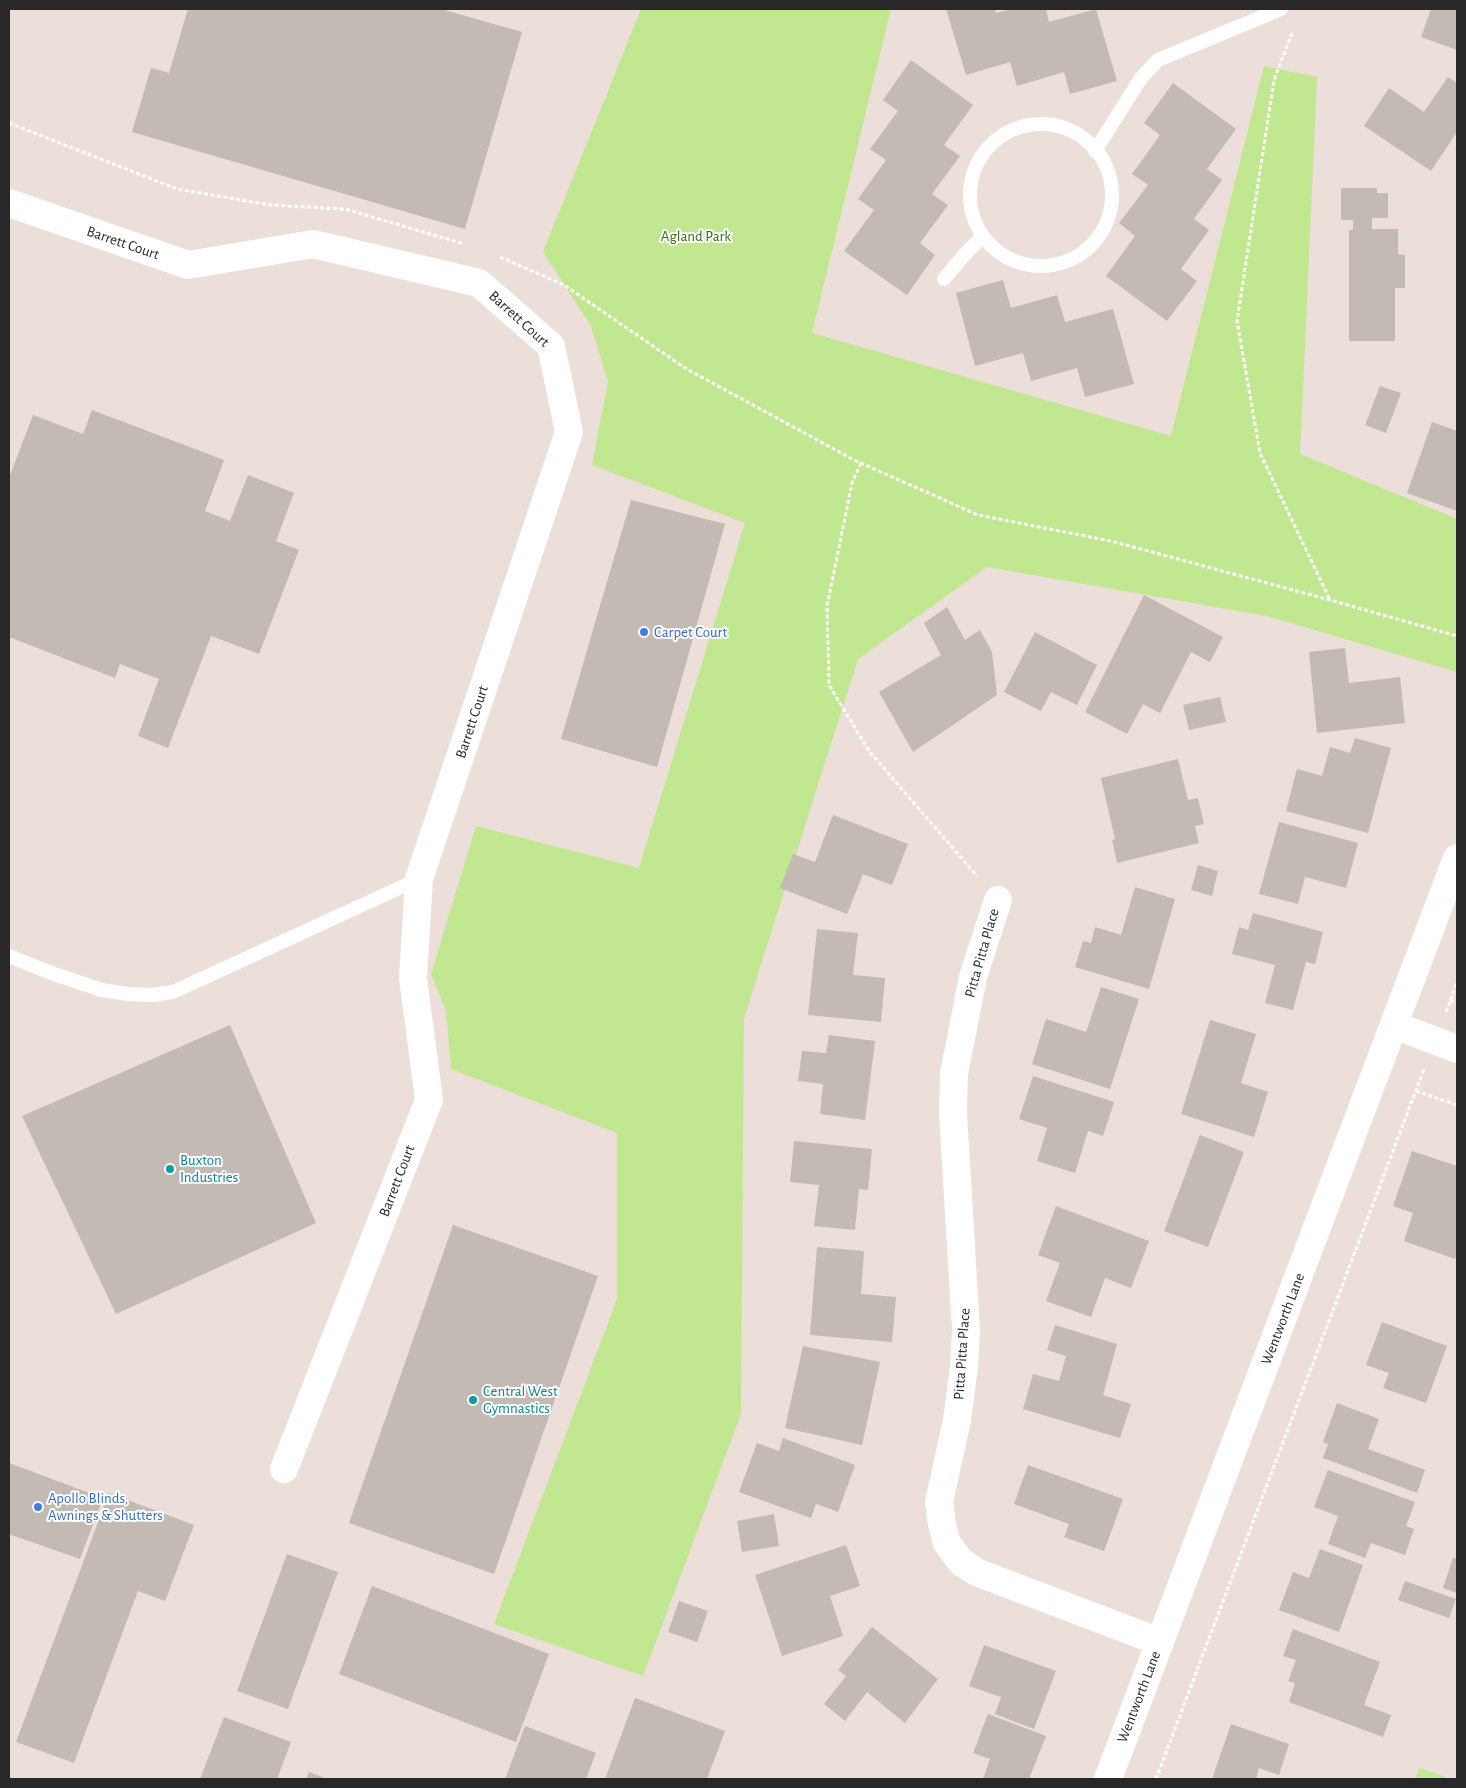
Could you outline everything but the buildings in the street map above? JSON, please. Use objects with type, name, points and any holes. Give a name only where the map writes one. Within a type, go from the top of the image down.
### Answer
[{"type":"street","name":"Barrett Court","points":[[9,203],[188,266],[313,244],[479,283],[551,346],[569,432],[419,879],[413,978],[429,1100],[284,1469]]},
{"type":"street","name":"Wentworth Lane","points":[[1108,1779],[1457,858]]},
{"type":"street","name":"Pitta Pitta Place","points":[[998,900],[973,977],[954,1074],[953,1114],[966,1330],[964,1367],[957,1420],[939,1502],[942,1524],[947,1543],[961,1562],[976,1572],[1160,1642]]},
{"type":"street","points":[[1394,1025],[1446,1045]]},
{"type":"lane","points":[[1095,150],[1141,78],[1158,60],[1281,9]]},
{"type":"lane","points":[[1044,124],[1068,129],[1088,142],[1104,162],[1111,186],[1110,211],[1102,231],[1088,249],[1069,261],[1048,267],[1025,265],[1004,257],[987,243],[983,236],[975,224],[970,202],[971,180],[981,157],[997,139],[1019,127],[1044,124]]},
{"type":"lane","points":[[944,279],[983,236]]},
{"type":"lane","points":[[9,956],[51,973],[102,990],[152,995],[173,992],[419,879]]},
{"type":"path","points":[[1295,27],[1274,80],[1237,321],[1260,453],[1330,600]]},
{"type":"path","points":[[9,124],[177,189],[270,205],[344,209],[467,245]]},
{"type":"path","points":[[494,254],[564,285],[684,368],[861,463],[978,515],[1111,541],[1457,636]]},
{"type":"path","points":[[861,463],[852,483],[827,606],[829,685],[869,751],[998,900]]},
{"type":"path","points":[[1156,1779],[1416,1091],[1446,1045],[1450,1000],[1457,982]]},
{"type":"path","points":[[1450,1000],[1457,1003]]},
{"type":"path","points":[[1416,1091],[1457,1105]]},
{"type":"green space","name":"Agland Park","points":[[641,9],[891,9],[812,333],[1171,436],[1264,66],[1317,77],[1300,454],[1457,519],[1457,672],[1267,616],[987,567],[858,659],[744,1018],[741,1414],[643,1676],[494,1624],[617,1299],[617,1133],[451,1069],[446,1011],[431,974],[476,826],[639,868],[745,523],[592,465],[608,382],[591,326],[543,252]]},
{"type":"green space","points":[[1420,1768],[1450,1779],[1415,1779]]},
{"type":"place","name":"Carpet Court","points":[[644,632]]},
{"type":"place","name":"Buxton Industries","points":[[170,1169]]},
{"type":"place","name":"Central West Gymnastics","points":[[473,1400]]},
{"type":"place","name":"Apollo Blinds, Awnings & Shutters","points":[[38,1507]]}]
